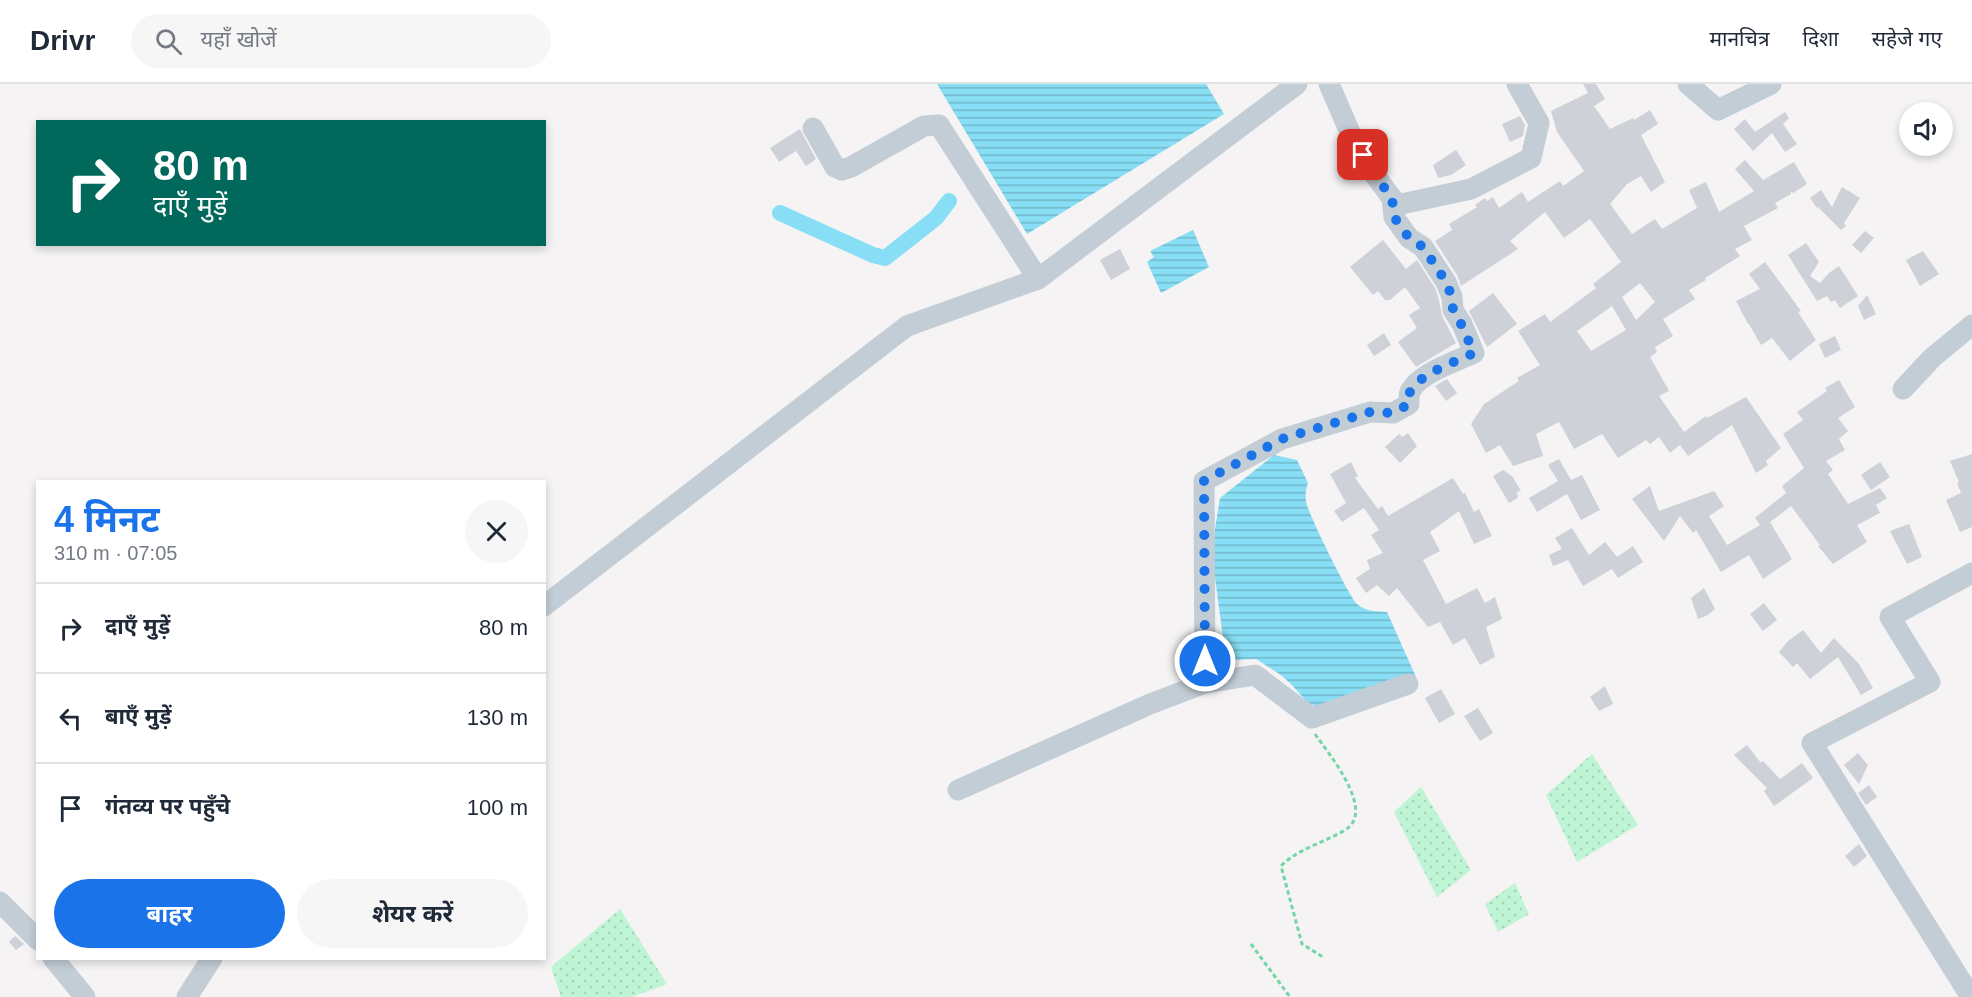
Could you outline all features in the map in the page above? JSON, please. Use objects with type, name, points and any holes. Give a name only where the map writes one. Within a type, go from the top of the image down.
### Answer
[{"type":"street","points":[[546,604],[907,326],[1038,279],[1297,84]]},
{"type":"street","points":[[1329,84],[1352,137],[1374,174],[1397,205],[1471,189],[1531,158],[1539,123],[1517,84]]},
{"type":"street","points":[[1688,84],[1718,110],[1771,84]]},
{"type":"street","points":[[813,128],[835,167],[842,170],[924,126],[939,125],[1038,279]]},
{"type":"street","points":[[1205,683],[1204,481],[1282,439],[1370,412],[1393,413],[1409,404],[1409,393],[1414,385],[1435,371],[1474,353],[1453,310],[1452,297],[1446,282],[1423,247],[1409,238],[1394,217],[1392,198]]},
{"type":"street","points":[[1903,389],[1932,358],[1972,325]]},
{"type":"street","points":[[1971,997],[1812,743],[1930,682],[1890,617],[1972,573]]},
{"type":"street","points":[[958,790],[1150,704],[1205,683],[1255,675],[1312,718],[1408,684]]},
{"type":"street","points":[[0,902],[36,938]]},
{"type":"street","points":[[55,960],[85,997]]},
{"type":"street","points":[[187,997],[211,960]]},
{"type":"path","points":[[1312,718],[1311,727],[1355,798],[1355,818],[1348,829],[1291,856],[1281,866],[1302,944],[1323,957]]},
{"type":"path","points":[[1251,944],[1290,997]]},
{"type":"green space","points":[[1592,754],[1638,825],[1577,862],[1546,795]]},
{"type":"green space","points":[[1421,787],[1471,870],[1437,897],[1394,812]]},
{"type":"green space","points":[[1515,883],[1529,914],[1498,932],[1485,904]]},
{"type":"green space","points":[[620,909],[667,984],[632,997],[561,997],[551,967]]},
{"type":"water","points":[[937,84],[1206,84],[1224,114],[1027,234]]},
{"type":"water","points":[[1193,230],[1209,267],[1161,293],[1147,262],[1154,257],[1150,251]]},
{"type":"water","points":[[1274,455],[1297,460],[1308,483],[1306,501],[1308,508],[1346,587],[1360,607],[1371,611],[1387,612],[1416,677],[1319,708],[1307,702],[1281,675],[1256,659],[1236,660],[1225,652],[1213,563],[1220,498]]},
{"type":"building","points":[[1583,84],[1596,84],[1605,99],[1594,106],[1610,129],[1633,118],[1634,120],[1650,110],[1658,124],[1641,135],[1665,182],[1651,192],[1641,176],[1627,184],[1610,204],[1632,234],[1655,219],[1662,229],[1697,208],[1689,190],[1706,182],[1719,212],[1754,191],[1735,169],[1745,160],[1763,180],[1794,162],[1807,184],[1793,193],[1791,191],[1791,194],[1775,203],[1778,208],[1744,226],[1752,240],[1735,249],[1740,256],[1689,290],[1695,299],[1663,319],[1673,336],[1655,347],[1657,352],[1650,357],[1669,391],[1659,396],[1684,432],[1706,416],[1707,418],[1746,397],[1781,448],[1766,461],[1768,465],[1756,473],[1732,425],[1688,456],[1680,445],[1670,453],[1659,437],[1650,444],[1646,440],[1618,458],[1602,434],[1574,449],[1559,422],[1536,434],[1543,456],[1513,466],[1500,445],[1486,453],[1471,424],[1484,404],[1519,381],[1517,378],[1540,365],[1518,331],[1545,314],[1550,322],[1596,288],[1593,284],[1621,262],[1590,219],[1564,238],[1545,212],[1510,241],[1518,249],[1461,286],[1457,275],[1435,241],[1452,230],[1449,224],[1477,207],[1475,205],[1485,198],[1487,201],[1493,197],[1499,208],[1522,192],[1528,202],[1560,181],[1563,186],[1584,171],[1557,132],[1551,111],[1588,93]],"holes":[[[1640,283],[1655,302],[1636,320],[1622,297]],[[1612,306],[1626,330],[1591,351],[1577,331]]]},
{"type":"building","points":[[1785,112],[1789,118],[1783,124],[1797,144],[1785,152],[1772,133],[1753,151],[1734,129],[1745,119],[1755,132]]},
{"type":"building","points":[[1520,116],[1525,125],[1523,136],[1510,142],[1502,124]]},
{"type":"building","points":[[800,129],[816,159],[806,166],[796,151],[779,162],[770,148]]},
{"type":"building","points":[[1456,150],[1466,165],[1451,175],[1438,178],[1433,165]]},
{"type":"building","points":[[1842,187],[1860,198],[1844,223],[1846,226],[1841,230],[1817,208],[1810,198],[1821,190],[1832,207]]},
{"type":"building","points":[[1865,231],[1874,238],[1861,253],[1852,245]]},
{"type":"building","points":[[1383,240],[1406,269],[1417,260],[1435,288],[1442,316],[1456,343],[1416,367],[1398,342],[1417,328],[1409,315],[1420,308],[1405,287],[1390,300],[1385,300],[1378,291],[1373,295],[1350,267]]},
{"type":"building","points":[[1806,243],[1819,262],[1810,276],[1820,283],[1839,266],[1858,296],[1840,308],[1835,300],[1831,302],[1827,296],[1817,301],[1788,255]]},
{"type":"building","points":[[1120,249],[1130,269],[1111,280],[1100,260]]},
{"type":"building","points":[[1923,251],[1939,274],[1920,286],[1906,260]]},
{"type":"building","points":[[1765,262],[1801,311],[1798,312],[1816,340],[1790,361],[1772,338],[1761,345],[1736,301],[1760,289],[1749,274]]},
{"type":"building","points":[[1493,293],[1517,324],[1487,347],[1469,311]]},
{"type":"building","points":[[1867,295],[1876,314],[1864,320],[1858,306]]},
{"type":"building","points":[[1384,333],[1391,345],[1374,356],[1367,345]]},
{"type":"building","points":[[1835,336],[1841,350],[1825,358],[1819,344]]},
{"type":"building","points":[[1447,379],[1457,393],[1446,401],[1435,386]]},
{"type":"building","points":[[1839,380],[1855,407],[1838,418],[1848,431],[1839,439],[1845,450],[1826,461],[1833,470],[1828,474],[1848,504],[1880,488],[1887,498],[1876,505],[1880,513],[1857,525],[1867,542],[1833,564],[1791,506],[1770,522],[1792,559],[1763,579],[1749,555],[1721,572],[1696,530],[1693,533],[1680,516],[1664,541],[1632,499],[1650,486],[1659,511],[1714,491],[1724,506],[1709,516],[1727,545],[1760,525],[1755,518],[1786,493],[1782,486],[1804,468],[1783,434],[1803,420],[1797,412],[1827,391],[1825,388]]},
{"type":"building","points":[[1408,433],[1417,446],[1400,463],[1385,447],[1399,434],[1402,437]]},
{"type":"building","points":[[1972,454],[1972,527],[1960,532],[1946,500],[1961,493],[1950,461]]},
{"type":"building","points":[[1559,459],[1571,480],[1582,475],[1600,510],[1581,520],[1567,494],[1537,512],[1529,498],[1558,481],[1548,465]]},
{"type":"building","points":[[1351,462],[1358,476],[1355,478],[1378,509],[1382,506],[1388,516],[1453,478],[1463,494],[1465,493],[1474,512],[1479,509],[1492,536],[1474,544],[1459,511],[1430,532],[1440,551],[1423,560],[1446,604],[1477,588],[1485,603],[1495,597],[1502,619],[1486,627],[1495,657],[1480,665],[1465,638],[1453,645],[1440,622],[1428,627],[1397,588],[1389,596],[1377,585],[1366,593],[1356,578],[1370,569],[1367,560],[1383,553],[1371,535],[1379,530],[1364,508],[1342,522],[1334,511],[1346,503],[1330,474]]},
{"type":"building","points":[[1880,462],[1890,477],[1871,490],[1861,475]]},
{"type":"building","points":[[1503,470],[1512,476],[1521,491],[1517,492],[1518,498],[1509,503],[1493,476]]},
{"type":"building","points":[[1909,524],[1922,557],[1907,564],[1890,531]]},
{"type":"building","points":[[1572,528],[1589,555],[1605,542],[1617,557],[1633,546],[1643,562],[1618,578],[1612,569],[1583,586],[1568,560],[1553,566],[1549,555],[1562,549],[1555,538]]},
{"type":"building","points":[[1704,588],[1715,609],[1698,619],[1691,598]]},
{"type":"building","points":[[1764,603],[1777,620],[1763,631],[1750,614]]},
{"type":"building","points":[[1803,630],[1821,653],[1834,638],[1859,664],[1873,688],[1861,695],[1838,657],[1810,679],[1797,663],[1793,667],[1779,652],[1788,641]]},
{"type":"building","points":[[1605,686],[1613,704],[1599,711],[1590,697]]},
{"type":"building","points":[[1441,689],[1455,714],[1439,723],[1425,698]]},
{"type":"building","points":[[1478,708],[1493,733],[1480,741],[1464,716]]},
{"type":"building","points":[[1747,745],[1761,763],[1763,761],[1780,779],[1802,763],[1813,778],[1774,806],[1764,791],[1767,788],[1734,755]]},
{"type":"building","points":[[1858,753],[1868,765],[1859,784],[1844,765]]},
{"type":"building","points":[[1869,785],[1877,797],[1866,805],[1858,793]]},
{"type":"building","points":[[1859,844],[1867,856],[1854,867],[1845,856]]},
{"type":"building","points":[[15,936],[24,944],[16,950],[9,942]]},
{"type":"waterway","points":[[780,213],[873,255],[885,258],[936,218],[949,201]]},
{"type":"route","points":[[1205,661],[1204,481],[1282,439],[1370,412],[1393,413],[1409,404],[1409,393],[1414,385],[1435,371],[1474,353],[1453,310],[1452,297],[1446,282],[1423,247],[1409,238],[1394,217],[1392,198],[1363,155]]}]
